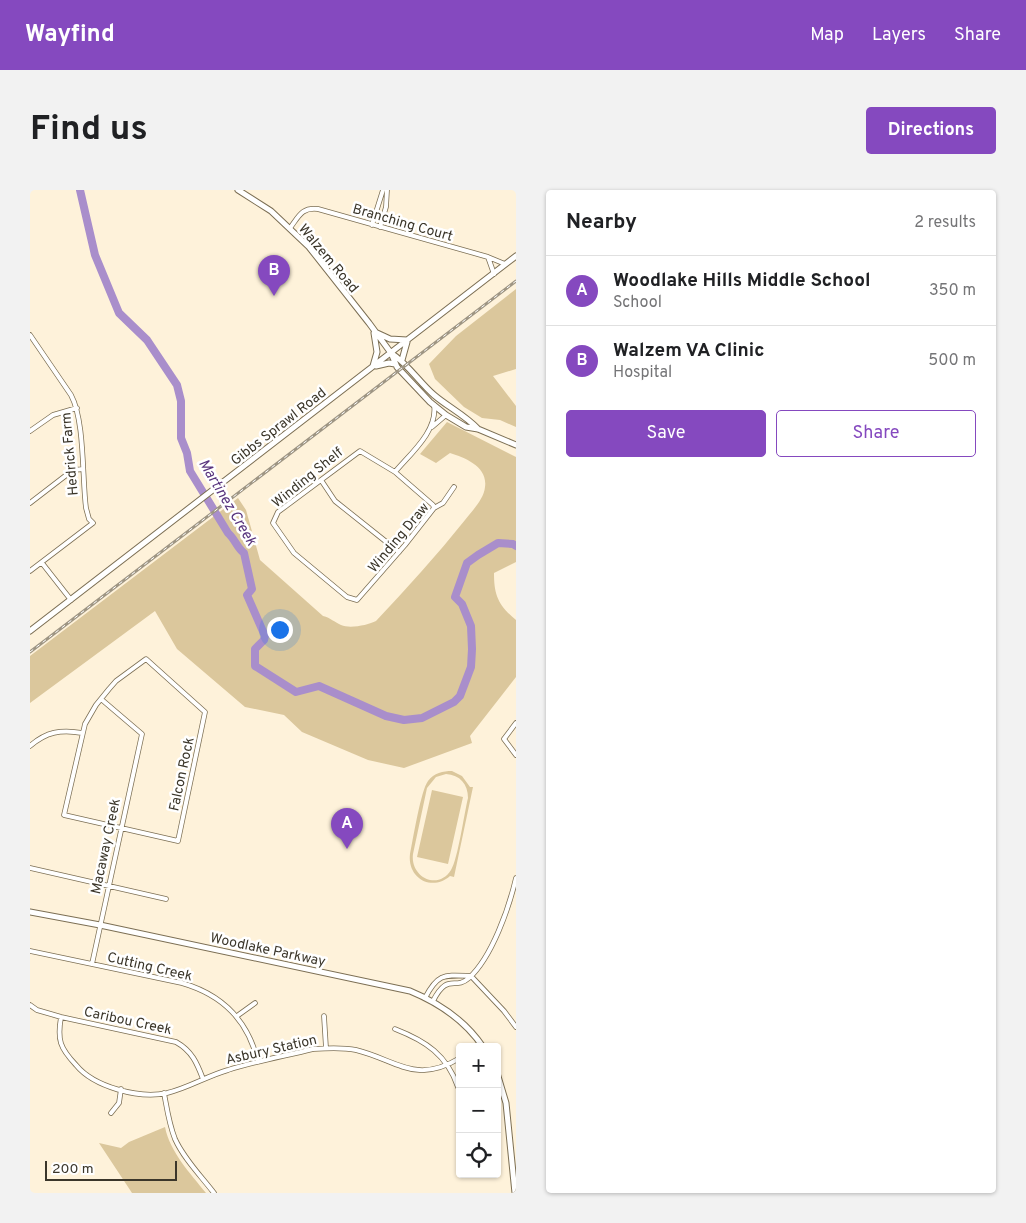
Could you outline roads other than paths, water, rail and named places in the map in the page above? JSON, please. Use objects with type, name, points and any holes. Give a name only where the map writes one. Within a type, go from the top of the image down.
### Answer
[{"type":"main road","name":"Walzem Road","points":[[238,190],[271,211],[309,247],[391,353],[395,364],[434,405],[466,427],[478,429],[516,445]]},
{"type":"main road","name":"Gibbs Sprawl Road","points":[[30,631],[516,256]]},
{"type":"main road","points":[[373,330],[380,336],[390,339],[408,340],[402,360]]},
{"type":"main road","points":[[373,330],[377,352],[373,367],[389,363],[395,364]]},
{"type":"main road","name":"Walzem Road","points":[[391,353],[402,360],[427,388],[450,407],[470,420],[478,429]]},
{"type":"main road","name":"Woodlake Parkway","points":[[30,912],[398,988],[433,1002],[457,1018],[480,1043]]},
{"type":"main road","points":[[501,1086],[506,1103],[515,1193]]},
{"type":"street","points":[[372,225],[385,190]]},
{"type":"street","points":[[380,227],[386,207],[385,190]]},
{"type":"street","name":"Branching Court","points":[[290,228],[301,214],[308,209],[318,209],[488,257],[506,264]]},
{"type":"street","points":[[488,257],[494,274]]},
{"type":"street","name":"Hedrick Farm","points":[[30,335],[71,395],[77,408],[86,508],[89,519],[93,524],[42,563]]},
{"type":"street","points":[[434,405],[436,416],[430,428],[395,472],[433,505],[434,508]]},
{"type":"street","points":[[30,431],[53,415],[77,408]]},
{"type":"street","points":[[430,428],[446,415]]},
{"type":"street","name":"Winding Shelf","points":[[357,600],[347,598],[304,563],[294,553],[273,523],[278,512],[360,451],[395,472]]},
{"type":"street","points":[[30,503],[69,473],[83,468]]},
{"type":"street","points":[[321,480],[335,502],[399,552]]},
{"type":"street","name":"Winding Draw","points":[[357,600],[434,508],[443,503],[454,487]]},
{"type":"street","points":[[30,571],[42,563],[71,600]]},
{"type":"street","name":"Falcon Rock","points":[[100,699],[116,681],[146,659],[205,712],[178,841],[121,828]]},
{"type":"street","points":[[100,699],[82,732],[64,815],[121,828]]},
{"type":"street","name":"Macaway Creek","points":[[92,964],[142,734],[100,699]]},
{"type":"street","points":[[516,723],[504,739],[516,755]]},
{"type":"street","points":[[30,746],[47,734],[58,731],[82,732]]},
{"type":"street","points":[[30,868],[166,898]]},
{"type":"street","points":[[433,1002],[439,990],[449,983],[462,982],[479,967],[502,922],[516,878]]},
{"type":"street","name":"Cutting Creek","points":[[30,951],[194,987],[217,998],[237,1016],[251,1039],[258,1062]]},
{"type":"street","points":[[447,976],[449,983]]},
{"type":"street","points":[[425,998],[436,981],[447,976],[471,976],[516,1027]]},
{"type":"street","points":[[237,1016],[255,1003]]},
{"type":"street","name":"Caribou Creek","points":[[30,1005],[37,1010],[62,1017],[176,1042],[193,1056],[203,1080]]},
{"type":"street","points":[[510,1018],[516,1014]]},
{"type":"street","points":[[324,1016],[326,1048]]},
{"type":"street","name":"Asbury Station","points":[[62,1017],[59,1040],[69,1057],[89,1078],[99,1083],[140,1093],[164,1093],[227,1070],[326,1048],[355,1050],[401,1067],[416,1070],[430,1069],[456,1060]]},
{"type":"street","points":[[396,1029],[424,1042],[448,1064],[456,1080]]},
{"type":"street","points":[[111,1113],[119,1103],[122,1089]]},
{"type":"street","points":[[164,1093],[168,1118],[180,1149],[214,1193]]},
{"type":"waterway","name":"Martinez Creek","points":[[80,190],[95,255],[119,313],[147,340],[177,385],[181,401],[181,438],[187,453],[190,471],[228,533],[244,553],[252,589],[247,595],[265,636],[264,640],[255,649],[255,666],[296,692],[319,686],[386,716],[404,720],[422,718],[454,702],[460,696],[471,667],[471,626],[462,604],[455,597],[467,563],[498,543],[516,546]]},
{"type":"railway","points":[[30,652],[516,281]]},
{"type":"place","name":"Walzem VA Clinic","points":[[274,296]]},
{"type":"place","name":"Woodlake Hills Middle School","points":[[347,849]]}]
